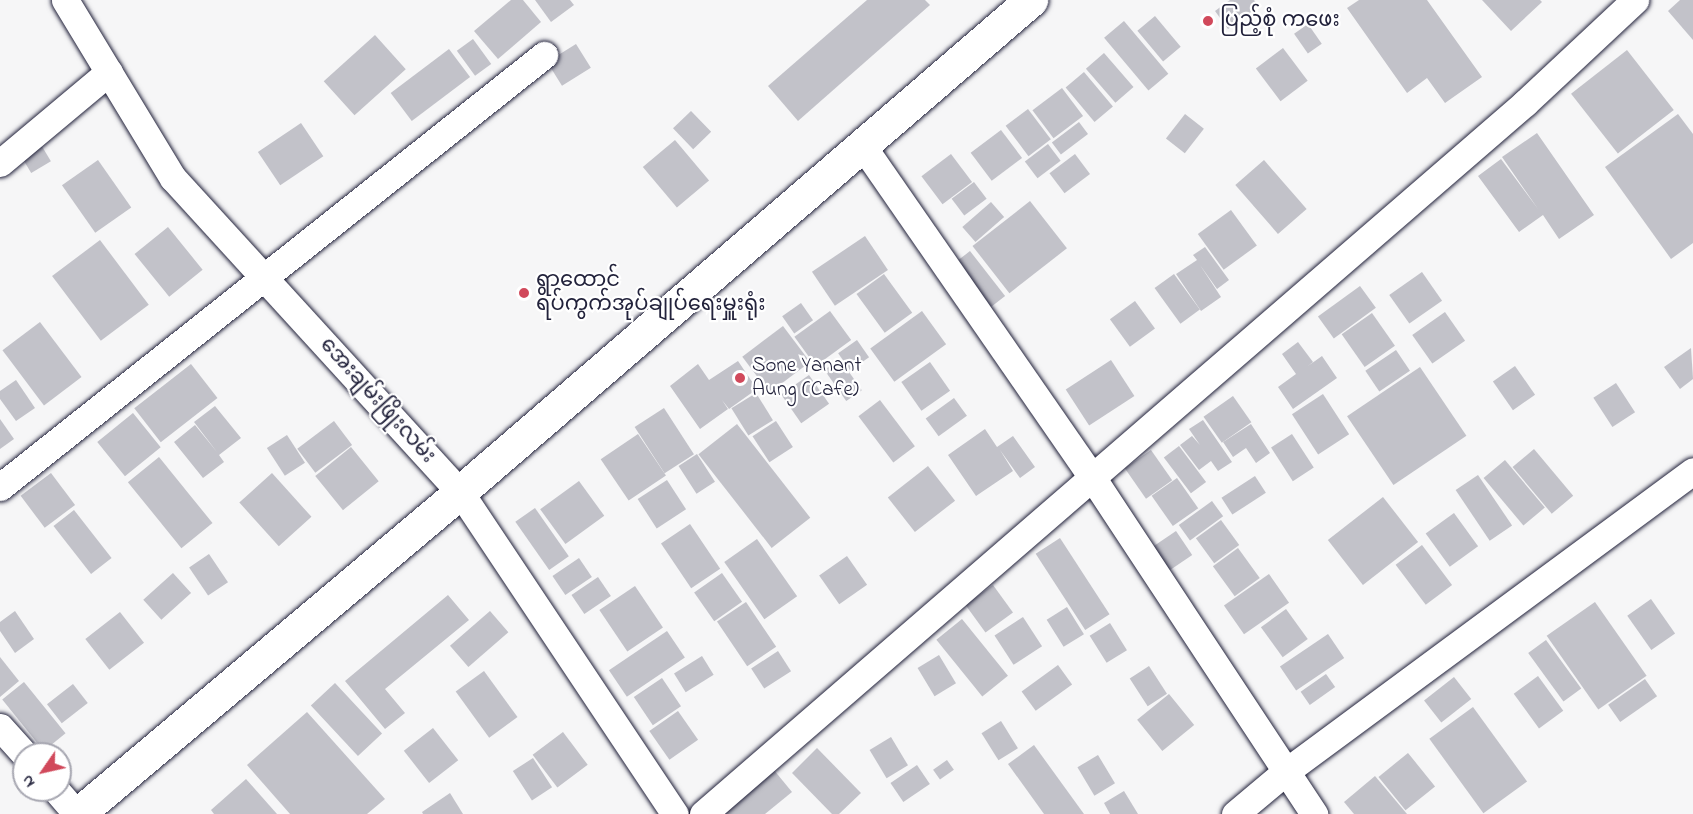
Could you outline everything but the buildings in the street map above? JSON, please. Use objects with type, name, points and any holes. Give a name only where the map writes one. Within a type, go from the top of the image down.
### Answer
[{"type":"highway","points":[[78,814],[460,492],[1031,0]]},
{"type":"street","name":"အေးချမ်းဖြိုးလမ်း","points":[[65,0],[173,178],[460,492],[675,814]]},
{"type":"street","points":[[703,814],[1525,103],[1635,0]]},
{"type":"street","points":[[0,487],[544,55]]},
{"type":"street","points":[[0,163],[109,72]]},
{"type":"street","points":[[862,146],[1092,477],[1284,774],[1314,814]]},
{"type":"street","points":[[1235,814],[1284,774],[1693,471]]},
{"type":"street","points":[[0,727],[13,742]]},
{"type":"street","points":[[67,802],[78,814]]},
{"type":"place","name":"ပြည့်စုံ ကဖေး","points":[[1208,21]]},
{"type":"place","name":"ရွာထောင် ရပ်ကွက်အုပ်ချုပ်ရေးမှူးရုံး","points":[[524,293]]},
{"type":"place","name":"Sone Yanant Aung (Cafe)","points":[[740,378]]}]
